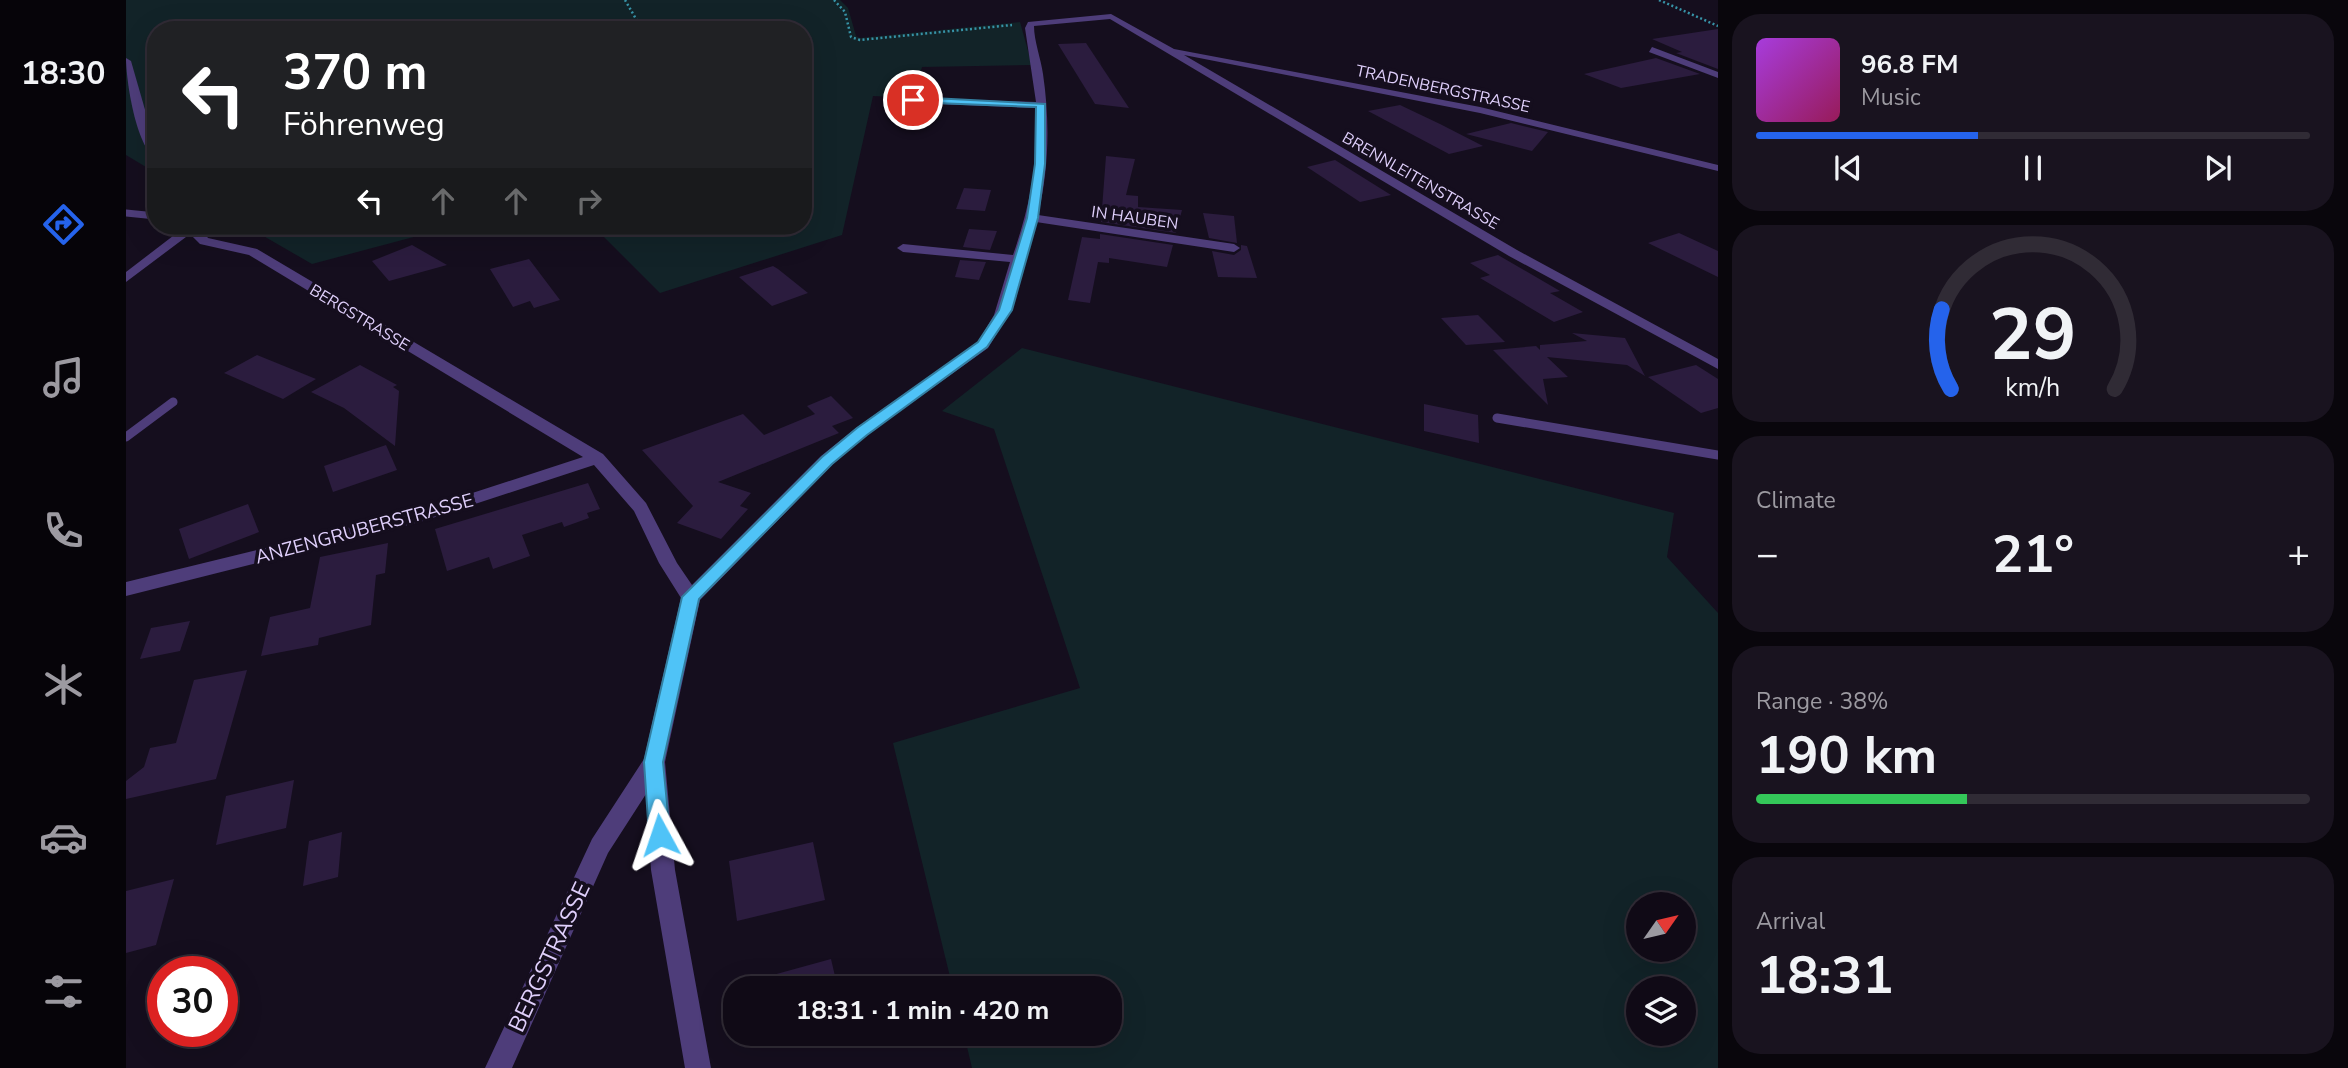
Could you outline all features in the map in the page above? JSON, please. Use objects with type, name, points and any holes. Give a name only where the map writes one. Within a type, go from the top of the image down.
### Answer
[{"type":"street","name":"BRENNLEITENSTRASSE","points":[[1031,24],[1111,16],[1545,271],[1718,365]]},
{"type":"street","points":[[698,1068],[663,870],[653,762],[691,597],[827,460],[862,431],[983,345],[1005,310],[1032,218],[1040,164],[1038,61],[1029,28],[1031,24]]},
{"type":"street","name":"TRADENBERGSTRASSE","points":[[1160,47],[1480,110],[1718,168]]},
{"type":"street","points":[[1652,50],[1718,75]]},
{"type":"street","points":[[1192,66],[1202,59],[1213,58]]},
{"type":"street","points":[[126,61],[147,139]]},
{"type":"street","points":[[888,99],[1040,104]]},
{"type":"street","name":"IN HAUBEN","points":[[1032,218],[1234,248]]},
{"type":"street","name":"BERGSTRASSE","points":[[126,278],[179,235]]},
{"type":"street","name":"BERGSTRASSE","points":[[198,235],[204,241],[253,252],[597,458],[638,506],[650,525],[673,577],[691,597]]},
{"type":"street","points":[[903,248],[1018,259]]},
{"type":"street","name":"ANZENGRUBERSTRASSE","points":[[127,590],[420,516],[597,458]]},
{"type":"street","name":"BERGSTRASSE","points":[[498,1068],[600,846],[653,762]]},
{"type":"lane","points":[[126,213],[147,215]]},
{"type":"lane","points":[[126,438],[173,402]]},
{"type":"lane","points":[[1497,418],[1718,454]]},
{"type":"path","points":[[625,0],[637,21]]},
{"type":"path","points":[[834,0],[845,12],[851,37],[860,40],[1031,24]]},
{"type":"path","points":[[1659,0],[1718,26]]},
{"type":"shaded area","points":[[126,0],[840,0],[848,8],[856,36],[860,38],[1020,22],[1032,65],[922,67],[913,98],[873,96],[842,235],[660,293],[602,235],[812,235],[812,21],[147,21],[147,168],[126,155]]},
{"type":"shaded area","points":[[262,235],[421,235],[312,264]]},
{"type":"shaded area","points":[[1022,348],[1674,513],[1667,557],[1718,613],[1718,1068],[972,1068],[967,1046],[1122,1046],[1122,976],[950,976],[893,743],[1080,688],[994,429],[942,411]]},
{"type":"building","points":[[1718,29],[1718,69],[1676,53],[1682,52],[1652,39]]},
{"type":"building","points":[[1086,43],[1129,108],[1095,104],[1058,44]]},
{"type":"building","points":[[1656,58],[1700,74],[1621,88],[1584,74]]},
{"type":"building","points":[[1400,105],[1483,146],[1449,154],[1368,111]]},
{"type":"building","points":[[1511,123],[1548,132],[1532,151],[1466,134]]},
{"type":"building","points":[[1106,156],[1135,159],[1126,195],[1138,196],[1138,207],[1182,210],[1176,233],[1101,222]]},
{"type":"building","points":[[1335,160],[1391,195],[1360,202],[1307,167]]},
{"type":"building","points":[[964,188],[991,190],[985,211],[956,209]]},
{"type":"building","points":[[1203,213],[1234,216],[1237,243],[1209,238]]},
{"type":"building","points":[[969,229],[997,231],[990,250],[963,247]]},
{"type":"building","points":[[1679,233],[1718,251],[1718,277],[1648,243]]},
{"type":"building","points":[[1100,234],[1173,245],[1167,267],[1109,258],[1109,263],[1098,262],[1090,303],[1068,300],[1082,237],[1100,239]]},
{"type":"building","points":[[412,245],[447,265],[389,281],[372,261]]},
{"type":"building","points":[[1241,245],[1247,246],[1257,278],[1218,277],[1212,251],[1234,255],[1241,250]]},
{"type":"building","points":[[1498,255],[1560,291],[1550,293],[1583,312],[1554,322],[1480,278],[1490,275],[1470,263]]},
{"type":"building","points":[[529,259],[560,300],[534,308],[530,301],[513,307],[490,269]]},
{"type":"building","points":[[960,260],[986,262],[979,280],[955,277]]},
{"type":"building","points":[[773,266],[808,293],[772,306],[739,277]]},
{"type":"building","points":[[1478,315],[1505,342],[1466,345],[1441,318]]},
{"type":"building","points":[[1572,333],[1625,338],[1645,376],[1627,365],[1547,357],[1568,377],[1543,379],[1548,405],[1493,350],[1536,346],[1540,350],[1540,345],[1587,341]]},
{"type":"building","points":[[257,355],[316,379],[283,399],[224,373]]},
{"type":"building","points":[[360,365],[397,385],[393,387],[399,391],[395,446],[344,408],[311,392]]},
{"type":"building","points":[[1696,365],[1718,379],[1718,408],[1701,413],[1648,377]]},
{"type":"building","points":[[831,396],[853,418],[832,426],[839,433],[718,482],[751,493],[740,506],[748,509],[721,539],[677,523],[693,506],[642,450],[743,414],[764,435],[815,414],[807,406]]},
{"type":"building","points":[[1424,404],[1478,415],[1479,443],[1424,431]]},
{"type":"building","points":[[386,445],[397,470],[333,492],[324,466]]},
{"type":"building","points":[[588,483],[600,509],[587,513],[589,518],[564,527],[562,522],[522,535],[530,556],[493,569],[489,557],[447,571],[435,529]]},
{"type":"building","points":[[248,504],[259,532],[189,559],[179,529]]},
{"type":"building","points":[[388,543],[385,573],[376,575],[371,625],[319,638],[318,645],[261,656],[270,617],[310,608],[320,557]]},
{"type":"building","points":[[190,621],[180,651],[140,659],[151,628]]},
{"type":"building","points":[[247,670],[216,779],[126,799],[126,781],[144,767],[150,748],[176,743],[194,680]]},
{"type":"building","points":[[294,780],[286,828],[216,845],[226,796]]},
{"type":"building","points":[[342,832],[338,877],[303,886],[309,841]]},
{"type":"building","points":[[813,842],[825,900],[737,921],[729,861]]},
{"type":"building","points":[[174,879],[156,945],[126,953],[126,891]]},
{"type":"building","points":[[831,959],[835,976],[770,976]]},
{"type":"route","points":[[660,835],[653,762],[691,597],[827,460],[862,431],[942,377],[983,345],[1005,310],[1032,218],[1040,164],[1040,104],[913,100]]}]
